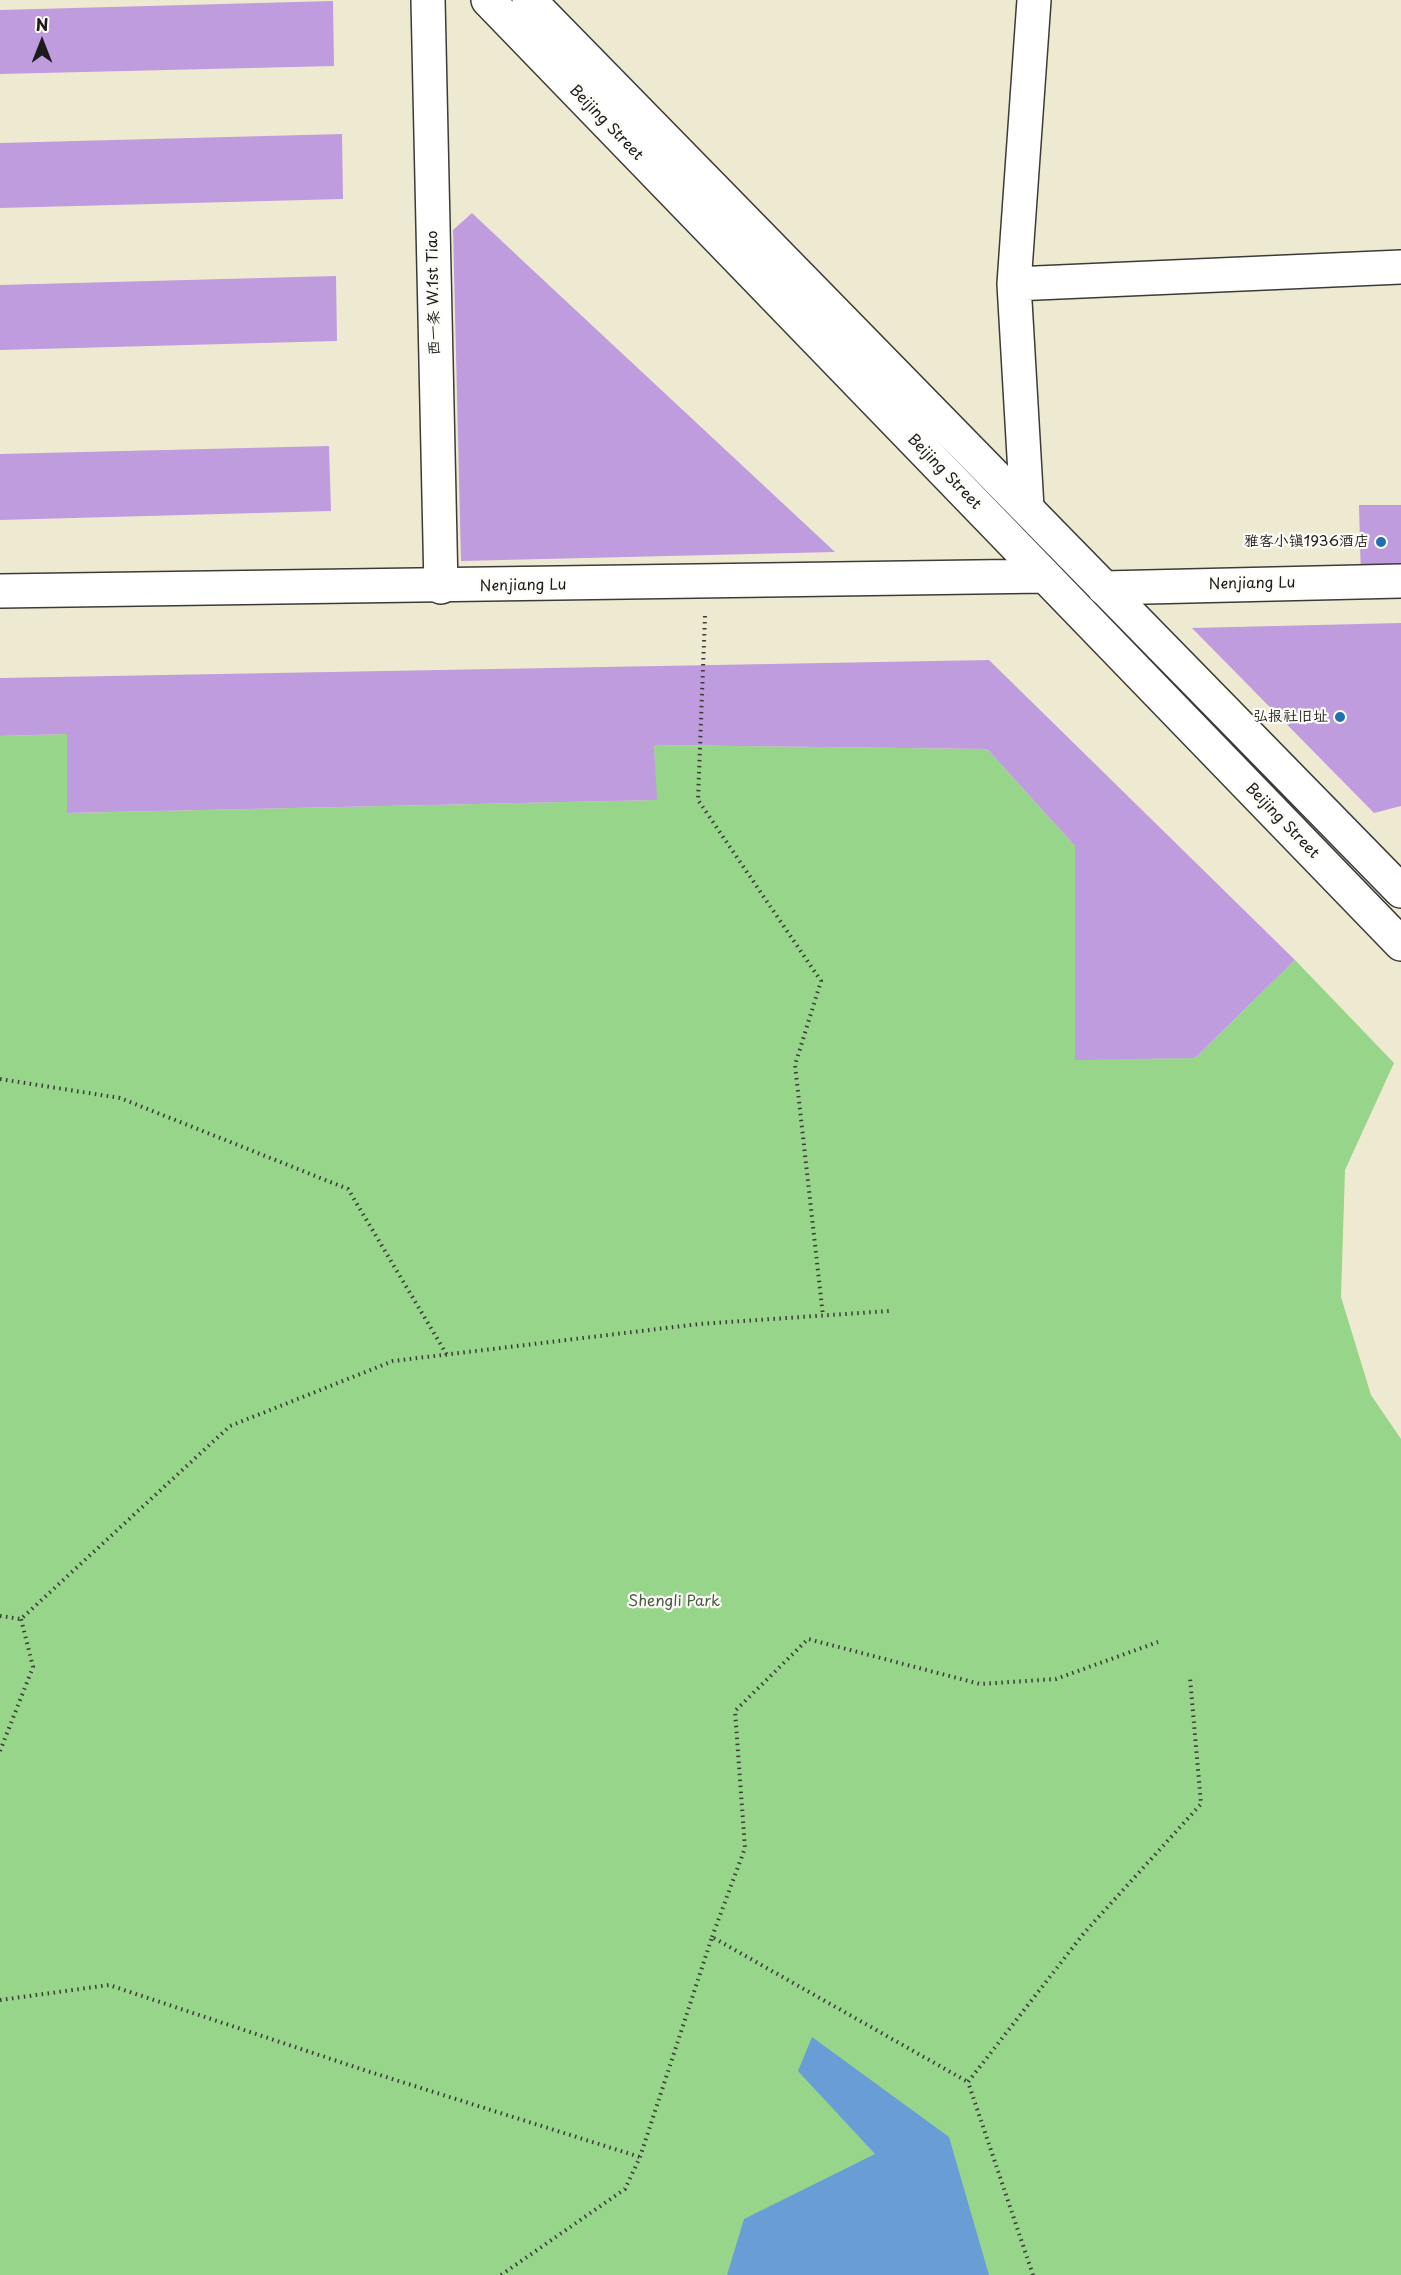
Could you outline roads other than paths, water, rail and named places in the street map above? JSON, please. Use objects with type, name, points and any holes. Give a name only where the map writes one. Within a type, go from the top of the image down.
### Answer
[{"type":"main road","name":"西一条 W.1st Tiao","points":[[428,0],[441,587]]},
{"type":"main road","name":"Beijing Street","points":[[488,0],[1401,944]]},
{"type":"main road","name":"Beijing Street","points":[[529,0],[1401,891]]},
{"type":"main road","points":[[1027,508],[1014,284],[1034,0]]},
{"type":"main road","points":[[1014,284],[1401,267]]},
{"type":"main road","name":"Nenjiang Lu","points":[[0,591],[441,587],[1045,576]]},
{"type":"main road","name":"Nenjiang Lu","points":[[1104,588],[1401,580]]},
{"type":"water","points":[[812,2037],[949,2137],[989,2275],[727,2275],[744,2219],[875,2154],[798,2071]]},
{"type":"place","name":"雅客小镇1936酒店","points":[[1381,542]]},
{"type":"place","name":"弘报社旧址","points":[[1340,717]]},
{"type":"park label","name":"Shengli Park","points":[[674,1602]]}]
